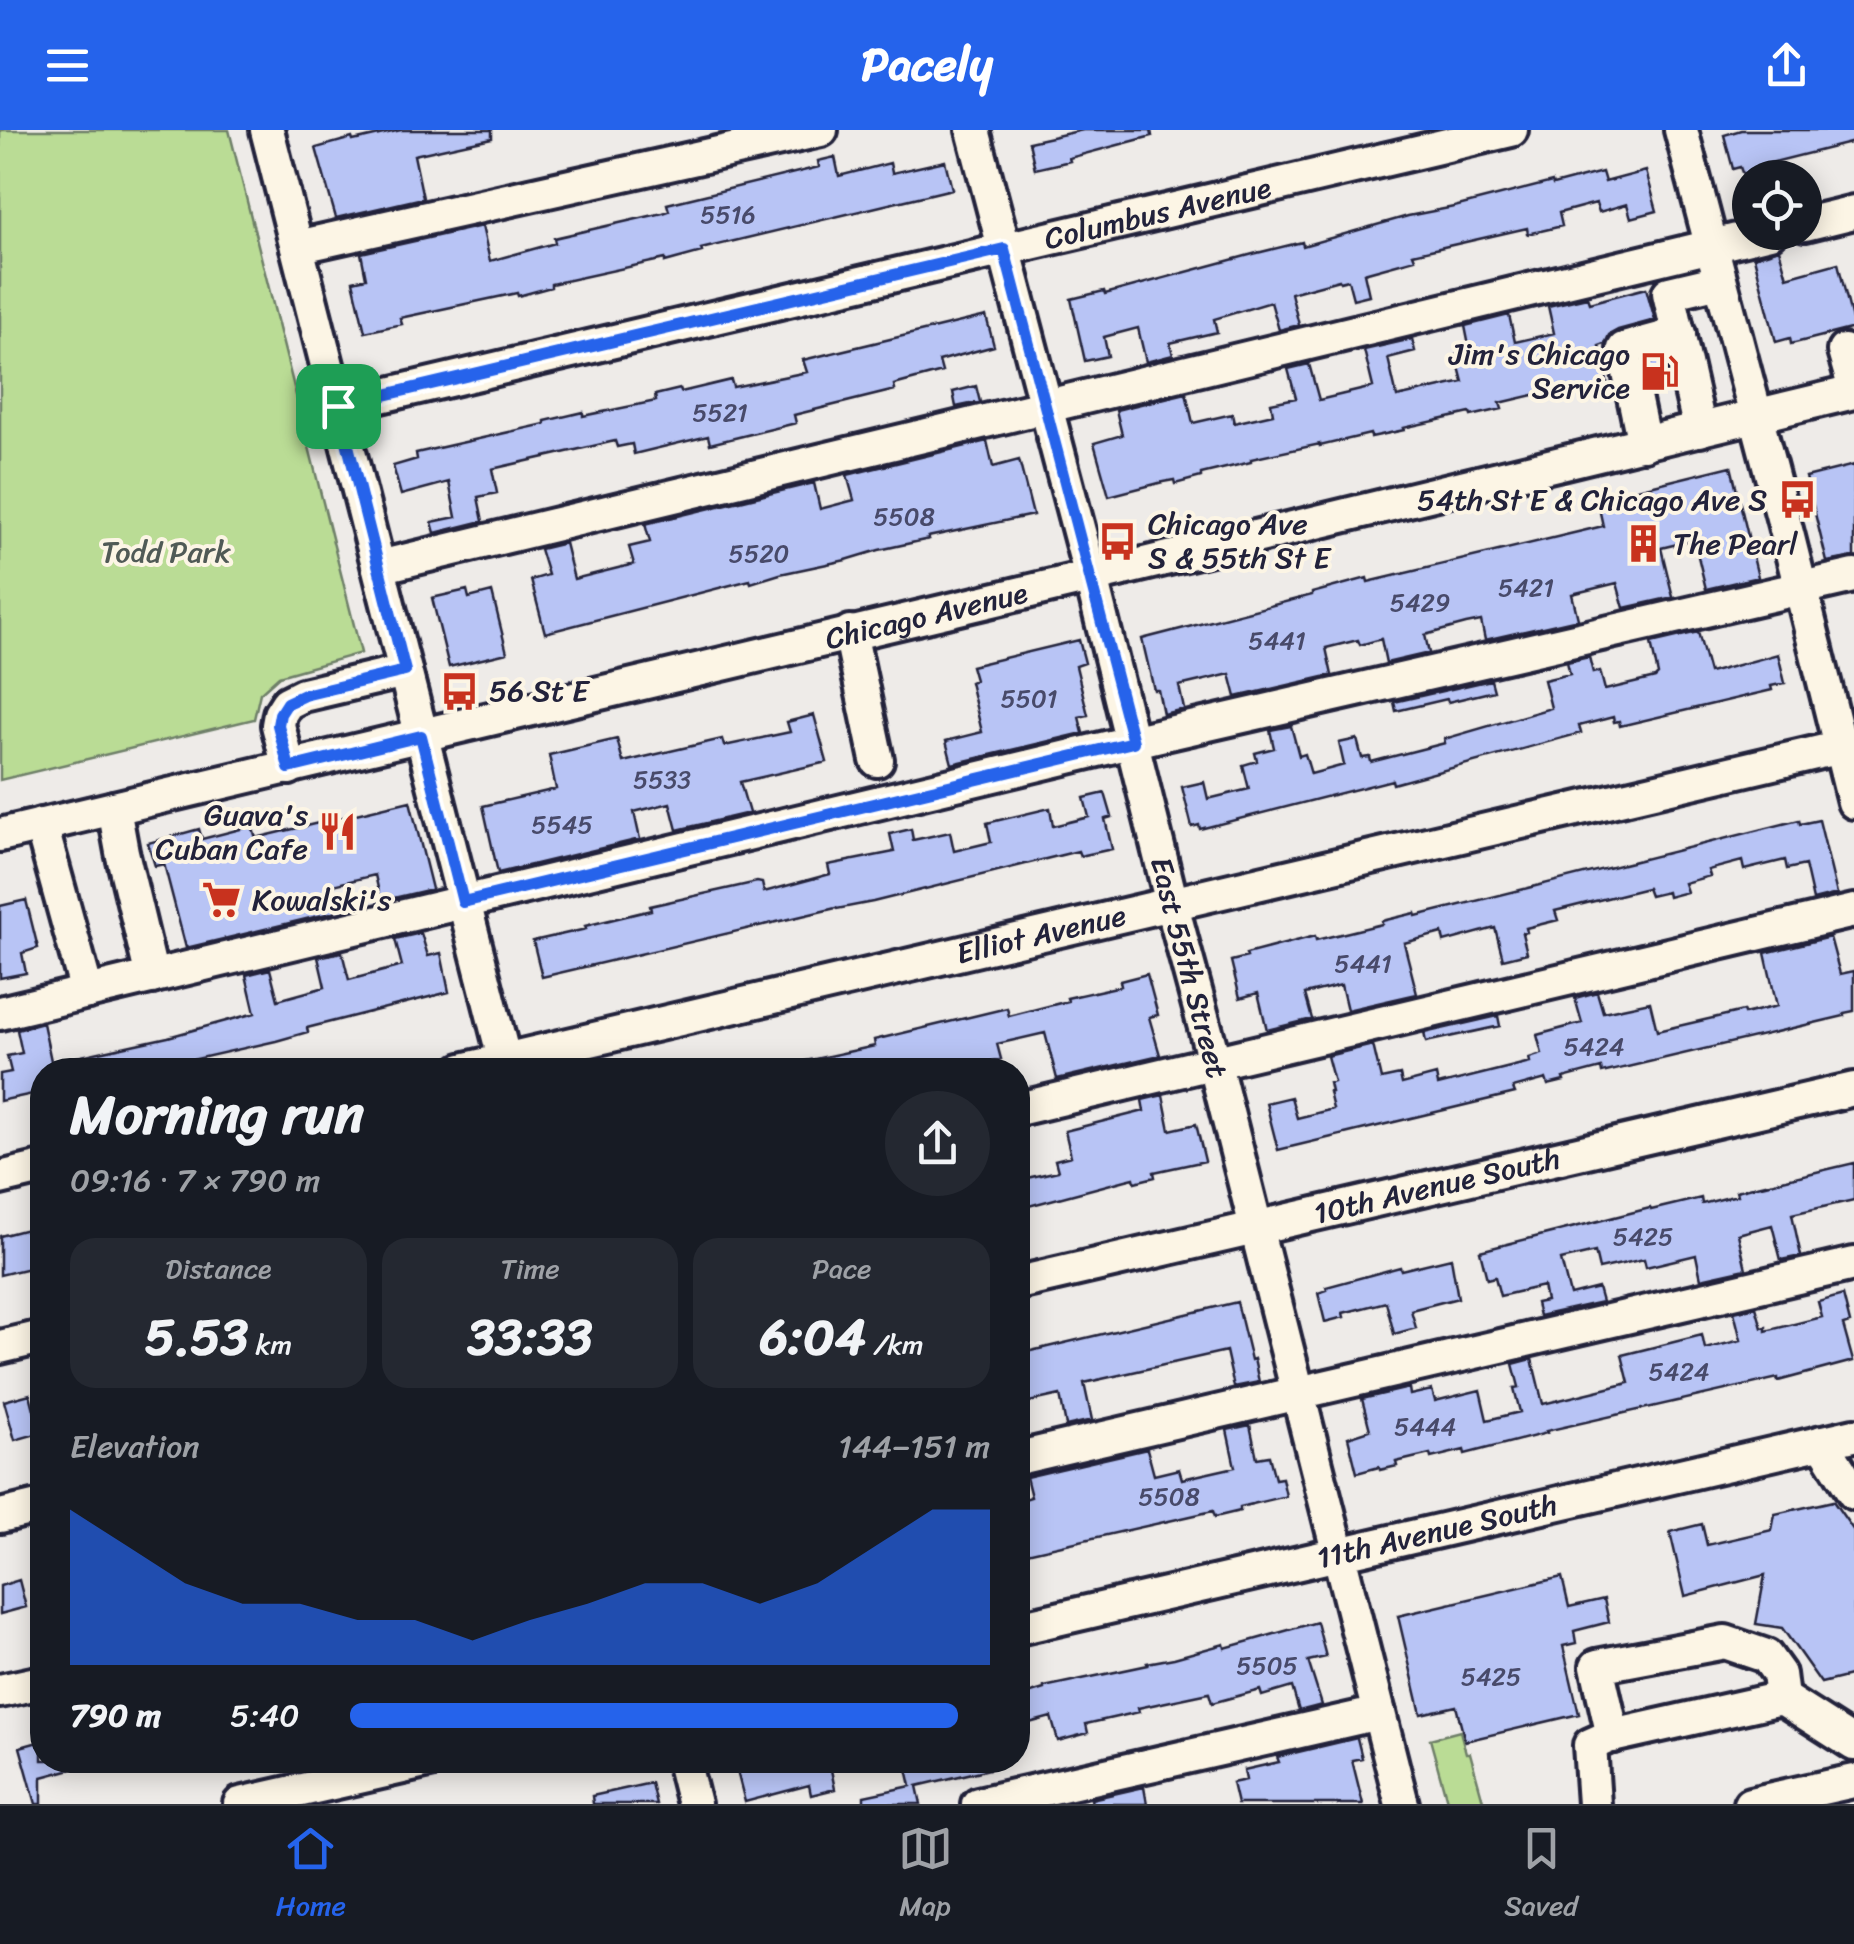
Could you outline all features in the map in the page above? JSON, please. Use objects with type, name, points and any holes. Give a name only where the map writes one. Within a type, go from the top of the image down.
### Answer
[{"type":"street","points":[[268,130],[504,1058]]},
{"type":"street","points":[[297,246],[821,130]]},
{"type":"street","name":"East 55th Street","points":[[974,130],[1402,1804]]},
{"type":"street","name":"Columbus Avenue","points":[[338,406],[1511,130]]},
{"type":"street","points":[[1680,130],[1800,589],[1847,745],[1854,802]]},
{"type":"street","points":[[1822,220],[1854,212]]},
{"type":"street","points":[[379,567],[1732,242]]},
{"type":"street","points":[[1700,430],[1669,293],[1720,281]]},
{"type":"street","points":[[1644,444],[1624,349],[1678,334]]},
{"type":"street","points":[[1844,351],[1854,389]]},
{"type":"street","name":"Chicago Avenue","points":[[0,834],[1091,577],[1756,417],[1854,389]]},
{"type":"street","points":[[0,1013],[1133,742],[1854,576]]},
{"type":"street","points":[[850,632],[877,760]]},
{"type":"street","points":[[289,768],[278,725],[287,703],[304,695],[405,671]]},
{"type":"street","name":"Elliot Avenue","points":[[535,1058],[1847,745]]},
{"type":"street","points":[[114,808],[152,977]]},
{"type":"street","points":[[41,825],[87,992]]},
{"type":"street","points":[[1030,1105],[1854,912]]},
{"type":"street","name":"10th Avenue South","points":[[1030,1280],[1854,1089]]},
{"type":"street","points":[[0,1178],[30,1171]]},
{"type":"street","points":[[1030,1455],[1854,1264]]},
{"type":"street","points":[[0,1347],[30,1340]]},
{"type":"street","points":[[1838,1439],[1854,1494]]},
{"type":"street","name":"11th Avenue South","points":[[1030,1625],[1838,1439]]},
{"type":"street","points":[[0,1516],[30,1509]]},
{"type":"street","points":[[1613,1736],[1597,1666],[1725,1642],[1766,1656],[1779,1674],[1782,1698]]},
{"type":"street","points":[[0,1692],[30,1685]]},
{"type":"street","points":[[1594,1804],[1590,1745],[1613,1736],[1782,1698],[1854,1744]]},
{"type":"street","points":[[978,1804],[1379,1713]]},
{"type":"street","points":[[240,1804],[377,1773]]},
{"type":"street","points":[[686,1773],[694,1804]]},
{"type":"street","points":[[1750,1804],[1854,1781]]},
{"type":"green space","name":"Todd Park","points":[[0,130],[229,130],[361,653],[279,676],[260,693],[254,719],[0,780]]},
{"type":"green space","points":[[1460,1731],[1484,1804],[1448,1804],[1430,1739]]},
{"type":"building","points":[[401,130],[492,130],[492,138],[414,155],[423,198],[336,218],[316,148]]},
{"type":"building","points":[[1083,130],[1151,130],[1152,136],[1035,169],[1029,142]]},
{"type":"building","points":[[1741,130],[1854,130],[1854,142],[1782,160],[1732,160],[1732,165],[1724,135]]},
{"type":"building","points":[[835,157],[839,176],[890,163],[892,173],[945,161],[952,189],[701,249],[702,252],[665,262],[400,318],[402,324],[365,332],[353,281],[366,278],[361,253],[482,226],[490,261],[555,243],[554,238],[663,213],[669,211],[667,204],[819,167],[818,161]]},
{"type":"building","points":[[1646,171],[1657,211],[1631,218],[1627,204],[1599,212],[1596,203],[1559,213],[1562,226],[1528,234],[1527,228],[1413,254],[1415,259],[1364,273],[1369,295],[1353,299],[1348,280],[1291,293],[1299,325],[1279,330],[1271,302],[1214,319],[1217,332],[1170,343],[1173,355],[1146,362],[1138,328],[1104,337],[1108,356],[1085,361],[1071,299],[1104,291],[1105,294],[1302,242],[1303,246],[1552,182],[1553,185],[1602,172],[1605,182]]},
{"type":"building","points":[[1779,250],[1787,277],[1838,263],[1854,328],[1791,344],[1790,338],[1776,342],[1754,257]]},
{"type":"building","points":[[1646,288],[1655,320],[1618,330],[1599,346],[1608,386],[1569,395],[1567,387],[1500,403],[1502,409],[1251,459],[1175,484],[1174,480],[1109,496],[1094,443],[1122,435],[1116,410],[1186,393],[1193,423],[1232,414],[1234,423],[1273,414],[1271,403],[1296,398],[1288,369],[1309,364],[1319,400],[1373,387],[1364,350],[1412,339],[1415,351],[1388,358],[1397,397],[1463,382],[1456,355],[1470,351],[1465,326],[1509,315],[1515,342],[1554,333],[1548,306],[1587,297],[1589,303]]},
{"type":"building","points":[[986,316],[994,346],[939,361],[942,372],[894,385],[895,390],[794,415],[796,423],[710,444],[708,436],[634,454],[632,444],[617,447],[615,441],[492,469],[497,493],[478,497],[483,521],[435,533],[432,522],[456,517],[449,482],[401,495],[393,466],[417,459],[416,453],[583,412],[583,416],[656,401],[655,395],[680,389],[681,392],[731,380],[733,387],[807,372],[803,360]]},
{"type":"building","points":[[1663,359],[1670,386],[1653,390],[1647,363]]},
{"type":"building","points":[[976,386],[980,402],[956,407],[953,392]]},
{"type":"building","points":[[987,441],[993,467],[1019,460],[1033,515],[928,537],[751,583],[750,580],[545,633],[531,580],[548,575],[540,549],[565,543],[574,579],[634,564],[629,547],[650,542],[645,524],[814,483],[820,509],[854,500],[847,475]]},
{"type":"building","points":[[1854,465],[1854,557],[1827,562],[1806,477]]},
{"type":"building","points":[[1731,466],[1758,577],[1706,589],[1694,540],[1661,548],[1673,597],[1624,608],[1617,583],[1572,594],[1578,619],[1485,640],[1481,621],[1466,624],[1425,635],[1429,653],[1386,663],[1381,639],[1360,645],[1358,640],[1326,648],[1332,675],[1236,697],[1230,674],[1179,686],[1184,709],[1163,714],[1142,639],[1367,578],[1368,582],[1603,526],[1597,499]]},
{"type":"building","points":[[467,590],[469,598],[492,592],[507,653],[449,667],[432,598]]},
{"type":"building","points":[[1698,632],[1709,673],[1778,654],[1785,683],[1771,686],[1772,690],[1620,726],[1613,717],[1579,726],[1581,733],[1393,784],[1392,780],[1200,829],[1199,825],[1192,827],[1182,787],[1204,782],[1208,799],[1249,789],[1243,765],[1257,761],[1255,753],[1274,748],[1270,730],[1291,726],[1299,756],[1305,754],[1311,774],[1344,765],[1339,743],[1357,739],[1362,758],[1370,757],[1371,762],[1445,743],[1444,739],[1551,708],[1544,680],[1570,674],[1567,662],[1589,657],[1593,673],[1600,671],[1605,690],[1655,678],[1658,675],[1651,643]]},
{"type":"building","points":[[1079,640],[1085,663],[1076,666],[1088,715],[1079,717],[1083,733],[952,764],[946,741],[982,732],[970,682],[975,680],[971,666]]},
{"type":"building","points":[[1491,680],[1494,691],[1396,711],[1394,702]]},
{"type":"building","points":[[814,715],[827,762],[740,782],[749,813],[677,830],[670,803],[634,812],[640,839],[498,873],[483,806],[556,789],[549,755],[617,739],[623,762],[722,739],[724,746],[790,732],[787,722]]},
{"type":"building","points":[[1105,793],[1112,817],[1105,819],[1112,849],[1080,856],[1078,851],[542,977],[533,941],[651,910],[650,906],[757,882],[762,883],[764,892],[830,874],[828,865],[894,852],[890,834],[911,829],[913,840],[950,832],[954,851],[991,842],[987,823],[1050,808],[1053,826],[1089,817],[1084,798]]},
{"type":"building","points":[[410,801],[432,889],[381,901],[375,875],[329,886],[335,912],[186,948],[164,864],[155,866],[148,843],[199,829],[202,839],[252,826],[256,838]]},
{"type":"building","points":[[1799,820],[1800,824],[1819,820],[1837,894],[1813,900],[1805,865],[1787,869],[1785,860],[1744,870],[1742,861],[1708,870],[1710,876],[1684,883],[1687,892],[1650,896],[1647,888],[1555,911],[1558,920],[1526,928],[1527,932],[1522,933],[1527,953],[1503,959],[1495,928],[1444,942],[1442,933],[1404,943],[1417,994],[1347,1010],[1341,985],[1305,994],[1312,1019],[1267,1030],[1258,993],[1240,998],[1231,961],[1247,957],[1246,954],[1415,913],[1416,916]]},
{"type":"building","points":[[26,900],[38,948],[22,953],[26,973],[0,978],[0,906]]},
{"type":"building","points":[[421,933],[428,956],[441,953],[449,992],[200,1058],[72,1058],[255,1013],[246,975],[270,969],[278,1000],[325,987],[318,957],[342,952],[349,980],[402,966],[395,939]]},
{"type":"building","points":[[1830,937],[1840,974],[1854,971],[1854,1011],[1844,1016],[1602,1073],[1601,1068],[1548,1085],[1546,1079],[1513,1088],[1515,1093],[1278,1150],[1266,1103],[1291,1097],[1297,1118],[1333,1109],[1329,1083],[1334,1082],[1327,1056],[1373,1045],[1381,1079],[1400,1075],[1402,1084],[1436,1075],[1438,1085],[1530,1062],[1529,1058],[1542,1054],[1537,1035],[1582,1023],[1575,998],[1597,992],[1603,1012],[1650,1002],[1657,1031],[1743,1011],[1744,1014],[1777,1006],[1765,953]]},
{"type":"building","points":[[1147,974],[1158,1015],[1149,1017],[1160,1055],[1057,1079],[1045,1033],[997,1044],[1001,1058],[820,1058],[875,1046],[874,1040],[1007,1008],[1009,1016],[1068,1001],[1067,998],[1121,986],[1120,981]]},
{"type":"building","points":[[1498,1016],[1500,1026],[1426,1042],[1424,1033]]},
{"type":"building","points":[[43,1023],[50,1058],[30,1058],[30,1095],[0,1101],[0,1074],[11,1072],[7,1056],[22,1053],[17,1030]]},
{"type":"building","points":[[1163,1095],[1170,1130],[1196,1124],[1205,1161],[1154,1172],[1155,1177],[1135,1182],[1134,1178],[1030,1206],[1030,1177],[1058,1171],[1055,1160],[1071,1156],[1065,1131],[1144,1111],[1142,1100]]},
{"type":"building","points":[[1854,1163],[1854,1200],[1792,1214],[1801,1256],[1781,1260],[1772,1225],[1738,1234],[1746,1269],[1701,1279],[1696,1255],[1646,1267],[1644,1259],[1599,1269],[1595,1252],[1561,1260],[1570,1295],[1598,1288],[1602,1302],[1539,1316],[1536,1303],[1546,1301],[1543,1286],[1500,1296],[1495,1277],[1487,1279],[1480,1251],[1650,1208],[1701,1198],[1702,1204],[1737,1195],[1736,1191]]},
{"type":"building","points":[[30,1228],[30,1268],[0,1275],[0,1236]]},
{"type":"building","points":[[1451,1258],[1458,1298],[1411,1310],[1416,1328],[1394,1334],[1386,1302],[1325,1322],[1318,1293],[1326,1287]]},
{"type":"building","points":[[1843,1295],[1850,1323],[1843,1325],[1853,1361],[1546,1431],[1465,1454],[1464,1450],[1431,1458],[1430,1454],[1396,1462],[1397,1466],[1357,1473],[1348,1437],[1370,1430],[1362,1399],[1409,1388],[1410,1395],[1432,1390],[1435,1401],[1480,1390],[1487,1420],[1520,1412],[1513,1364],[1532,1359],[1543,1404],[1629,1383],[1622,1355],[1702,1335],[1705,1349],[1741,1340],[1734,1312],[1756,1307],[1766,1331],[1822,1317],[1818,1302]]},
{"type":"building","points":[[1237,1302],[1259,1382],[1234,1387],[1226,1351],[1084,1383],[1092,1420],[1066,1426],[1060,1395],[1030,1402],[1030,1351]]},
{"type":"building","points":[[30,1394],[30,1436],[15,1440],[4,1401]]},
{"type":"building","points":[[1250,1425],[1257,1458],[1269,1456],[1275,1479],[1282,1478],[1286,1496],[1215,1517],[1213,1511],[1030,1552],[1030,1476],[1147,1449],[1154,1475],[1179,1469],[1182,1479],[1235,1467],[1227,1430]]},
{"type":"building","points":[[1833,1501],[1854,1531],[1854,1675],[1821,1683],[1782,1628],[1756,1624],[1765,1575],[1685,1596],[1670,1532],[1702,1524],[1707,1545],[1772,1530],[1775,1514]]},
{"type":"building","points":[[1562,1577],[1569,1607],[1604,1599],[1609,1622],[1574,1631],[1576,1643],[1563,1646],[1579,1714],[1465,1741],[1456,1706],[1421,1714],[1398,1616]]},
{"type":"building","points":[[19,1580],[26,1607],[0,1614],[0,1586]]},
{"type":"building","points":[[1317,1622],[1326,1657],[1308,1661],[1322,1705],[1299,1711],[1292,1687],[1262,1696],[1260,1690],[1212,1703],[1209,1693],[1086,1724],[1088,1733],[1058,1741],[1051,1717],[1030,1723],[1030,1693],[1044,1687],[1224,1644],[1225,1648]]},
{"type":"building","points":[[1357,1738],[1362,1758],[1352,1760],[1363,1804],[1237,1804],[1232,1783],[1246,1780],[1244,1770],[1279,1762],[1277,1757]]},
{"type":"building","points":[[30,1744],[30,1773],[57,1773],[42,1777],[42,1804],[36,1804],[20,1747]]},
{"type":"building","points":[[738,1773],[832,1773],[835,1789],[811,1795],[809,1785],[745,1802]]},
{"type":"building","points":[[908,1773],[972,1773],[917,1786],[921,1804],[864,1804],[864,1796],[911,1786]]},
{"type":"building","points":[[651,1783],[656,1804],[593,1804],[592,1796]]},
{"type":"building","points":[[1144,1787],[1147,1804],[1092,1804],[1091,1799]]},
{"type":"place","name":"Jim's Chicago Service","points":[[1660,371]]},
{"type":"place","name":"54th St E & Chicago Ave S","points":[[1797,500]]},
{"type":"place","name":"Chicago Ave S & 55th St E","points":[[1118,541]]},
{"type":"place","name":"The Pearl","points":[[1643,544]]},
{"type":"place","name":"56 St E","points":[[459,691]]},
{"type":"place","name":"Guava's Cuban Cafe","points":[[338,832]]},
{"type":"place","name":"Kowalski's","points":[[222,900]]},
{"type":"route","points":[[1004,249],[1133,742],[463,902],[421,736],[289,768],[278,725],[287,703],[304,695],[405,671],[338,406],[1004,249]]}]
